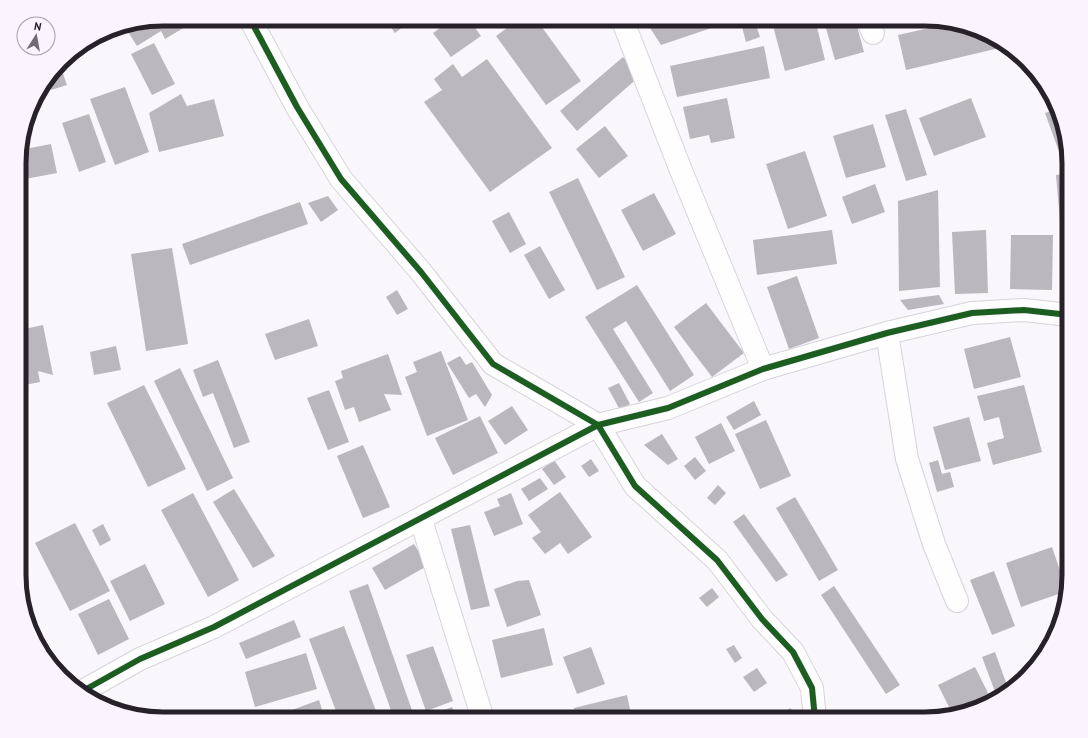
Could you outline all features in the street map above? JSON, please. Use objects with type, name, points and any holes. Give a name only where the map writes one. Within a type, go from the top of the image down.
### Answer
[{"type":"street","points":[[254,26],[297,108],[341,179],[421,272],[493,364],[598,425],[635,486],[717,560],[762,620],[793,652],[812,688],[814,712]]},
{"type":"street","points":[[625,26],[682,173],[763,369]]},
{"type":"street","points":[[87,689],[140,659],[214,627],[421,520],[598,425],[668,408],[763,369],[887,333],[972,313],[1024,310],[1062,314]]},
{"type":"street","points":[[887,333],[907,459],[934,544],[957,601]]},
{"type":"street","points":[[421,520],[481,712]]},
{"type":"building","points":[[154,26],[187,26],[165,39],[161,31],[137,46],[128,31]]},
{"type":"building","points":[[390,26],[404,26],[395,33]]},
{"type":"building","points":[[442,26],[474,26],[481,36],[451,57],[433,33]]},
{"type":"building","points":[[510,26],[541,26],[581,81],[546,105],[496,36]]},
{"type":"building","points":[[649,26],[717,26],[661,45]]},
{"type":"building","points":[[742,26],[756,26],[760,37],[746,42]]},
{"type":"building","points":[[773,26],[817,26],[825,60],[785,71]]},
{"type":"building","points":[[825,26],[857,26],[864,52],[835,60]]},
{"type":"building","points":[[937,26],[943,27],[977,36],[999,48],[906,70],[898,35]]},
{"type":"building","points":[[154,43],[175,84],[152,95],[131,54]]},
{"type":"building","points":[[764,46],[770,78],[677,97],[670,66]]},
{"type":"building","points":[[623,57],[640,76],[577,131],[560,111]]},
{"type":"building","points":[[487,59],[552,148],[490,192],[424,102],[442,90],[434,79],[453,64],[462,77]]},
{"type":"building","points":[[62,71],[67,85],[51,90],[50,86]]},
{"type":"building","points":[[125,87],[149,152],[115,165],[90,99]]},
{"type":"building","points":[[181,94],[187,106],[214,99],[224,136],[159,152],[149,113]]},
{"type":"building","points":[[727,98],[735,138],[711,143],[709,135],[690,139],[683,107]]},
{"type":"building","points":[[971,98],[986,137],[934,156],[919,118]]},
{"type":"building","points":[[906,109],[927,175],[906,181],[885,115]]},
{"type":"building","points":[[1051,111],[1055,119],[1061,145],[1062,160],[1045,113]]},
{"type":"building","points":[[89,114],[106,162],[79,172],[62,123]]},
{"type":"building","points":[[873,124],[886,167],[846,178],[833,136]]},
{"type":"building","points":[[605,126],[628,156],[599,178],[576,149]]},
{"type":"building","points":[[51,144],[57,173],[26,179],[27,149]]},
{"type":"building","points":[[805,151],[827,216],[788,229],[766,164]]},
{"type":"building","points":[[1062,174],[1062,244],[1056,175]]},
{"type":"building","points":[[578,178],[625,277],[597,290],[549,192]]},
{"type":"building","points":[[875,184],[885,212],[852,224],[842,197]]},
{"type":"building","points":[[938,190],[940,287],[899,291],[898,201]]},
{"type":"building","points":[[654,193],[676,234],[643,251],[621,210]]},
{"type":"building","points":[[328,196],[338,210],[321,222],[308,203]]},
{"type":"building","points":[[300,202],[308,224],[190,265],[182,244]]},
{"type":"building","points":[[509,212],[526,244],[510,253],[492,221]]},
{"type":"building","points":[[832,230],[837,264],[757,275],[753,240]]},
{"type":"building","points":[[986,230],[988,293],[955,294],[952,232]]},
{"type":"building","points":[[1011,235],[1053,235],[1052,290],[1010,289]]},
{"type":"building","points":[[540,246],[565,290],[549,299],[524,255]]},
{"type":"building","points":[[172,248],[188,344],[146,351],[131,254]]},
{"type":"building","points":[[797,276],[819,338],[789,349],[767,287]]},
{"type":"building","points":[[637,285],[694,375],[670,391],[626,321],[613,329],[653,393],[639,402],[585,317]]},
{"type":"building","points":[[397,290],[408,309],[397,315],[386,297]]},
{"type":"building","points":[[939,295],[944,304],[908,310],[900,300]]},
{"type":"building","points":[[706,303],[744,353],[712,377],[674,327]]},
{"type":"building","points":[[309,319],[318,346],[275,360],[265,334]]},
{"type":"building","points":[[43,325],[53,375],[38,371],[40,382],[26,385],[26,329]]},
{"type":"building","points":[[1010,337],[1021,377],[974,389],[964,349]]},
{"type":"building","points":[[116,346],[121,370],[94,375],[90,352]]},
{"type":"building","points":[[441,351],[468,420],[427,436],[405,377],[417,372],[413,362]]},
{"type":"building","points":[[388,354],[402,395],[384,394],[391,410],[359,422],[354,407],[345,410],[335,381],[343,378],[341,371]]},
{"type":"building","points":[[460,356],[466,365],[472,362],[492,395],[485,407],[476,394],[469,398],[447,363]]},
{"type":"building","points":[[218,360],[250,442],[234,448],[213,393],[203,397],[193,370]]},
{"type":"building","points":[[180,368],[233,478],[207,491],[154,381]]},
{"type":"building","points":[[619,383],[630,404],[620,410],[608,388]]},
{"type":"building","points":[[144,385],[186,469],[148,487],[107,403]]},
{"type":"building","points":[[1024,385],[1042,452],[993,465],[987,443],[1004,438],[999,417],[984,421],[977,396]]},
{"type":"building","points":[[329,390],[349,442],[328,450],[307,398]]},
{"type":"building","points":[[754,401],[761,415],[734,430],[726,417]]},
{"type":"building","points":[[512,406],[528,430],[505,445],[488,421]]},
{"type":"building","points":[[480,416],[498,453],[453,475],[435,438]]},
{"type":"building","points":[[969,417],[981,461],[945,470],[933,427]]},
{"type":"building","points":[[766,420],[791,476],[760,489],[735,434]]},
{"type":"building","points":[[721,423],[735,451],[709,464],[695,437]]},
{"type":"building","points":[[662,434],[678,459],[668,465],[644,445]]},
{"type":"building","points":[[363,445],[390,507],[363,518],[337,456]]},
{"type":"building","points":[[695,457],[706,471],[695,480],[684,466]]},
{"type":"building","points":[[591,459],[599,471],[589,477],[581,466]]},
{"type":"building","points":[[554,460],[566,477],[554,485],[542,469]]},
{"type":"building","points":[[938,460],[942,474],[950,472],[954,487],[937,492],[929,463]]},
{"type":"building","points":[[540,478],[548,489],[529,501],[521,489]]},
{"type":"building","points":[[718,485],[726,493],[715,505],[707,498]]},
{"type":"building","points":[[234,489],[275,556],[253,568],[213,502]]},
{"type":"building","points":[[560,492],[592,537],[568,554],[560,543],[545,554],[532,538],[541,532],[528,515]]},
{"type":"building","points":[[193,493],[239,580],[208,597],[161,510]]},
{"type":"building","points":[[511,493],[523,524],[494,536],[484,512],[500,506],[497,499]]},
{"type":"building","points":[[795,497],[838,570],[819,581],[776,508]]},
{"type":"building","points":[[744,514],[788,575],[776,582],[733,522]]},
{"type":"building","points":[[75,523],[110,591],[70,611],[35,543]]},
{"type":"building","points":[[103,524],[111,540],[100,546],[92,530]]},
{"type":"building","points":[[470,525],[490,606],[471,610],[451,529]]},
{"type":"building","points":[[414,544],[427,566],[385,590],[372,568]]},
{"type":"building","points":[[1052,547],[1062,576],[1060,593],[1021,607],[1006,563]]},
{"type":"building","points":[[145,564],[165,604],[130,621],[110,581]]},
{"type":"building","points":[[994,571],[1015,626],[992,635],[970,580]]},
{"type":"building","points":[[529,580],[541,615],[507,627],[494,589],[517,581]]},
{"type":"building","points":[[368,584],[413,712],[392,712],[349,591]]},
{"type":"building","points":[[834,586],[900,685],[886,694],[821,595]]},
{"type":"building","points":[[712,588],[719,597],[707,607],[699,598]]},
{"type":"building","points":[[109,599],[129,639],[98,655],[78,614]]},
{"type":"building","points":[[294,620],[301,637],[246,659],[239,643]]},
{"type":"building","points":[[344,626],[376,712],[336,712],[309,639]]},
{"type":"building","points":[[544,628],[553,665],[501,678],[492,640]]},
{"type":"building","points":[[734,645],[742,658],[735,663],[726,649]]},
{"type":"building","points":[[433,646],[453,701],[426,711],[406,655]]},
{"type":"building","points":[[591,647],[605,684],[577,694],[563,657]]},
{"type":"building","points":[[995,652],[1007,685],[995,692],[982,657]]},
{"type":"building","points":[[306,653],[317,689],[255,707],[245,672]]},
{"type":"building","points":[[975,667],[989,696],[969,705],[950,709],[938,685]]},
{"type":"building","points":[[757,668],[767,683],[754,692],[743,677]]},
{"type":"building","points":[[627,695],[631,712],[575,712],[574,708]]},
{"type":"building","points":[[319,700],[323,712],[286,712]]},
{"type":"building","points":[[452,707],[454,712],[438,712]]},
{"type":"building","points":[[790,708],[794,712],[785,712]]},
{"type":"cycle path","points":[[254,26],[297,107],[341,179],[421,272],[493,364],[598,425],[635,486],[717,560],[762,619],[793,652],[812,688],[814,712]]},
{"type":"cycle path","points":[[87,689],[140,659],[214,627],[598,425],[668,408],[763,369],[887,333],[972,313],[1024,310],[1062,314]]}]
